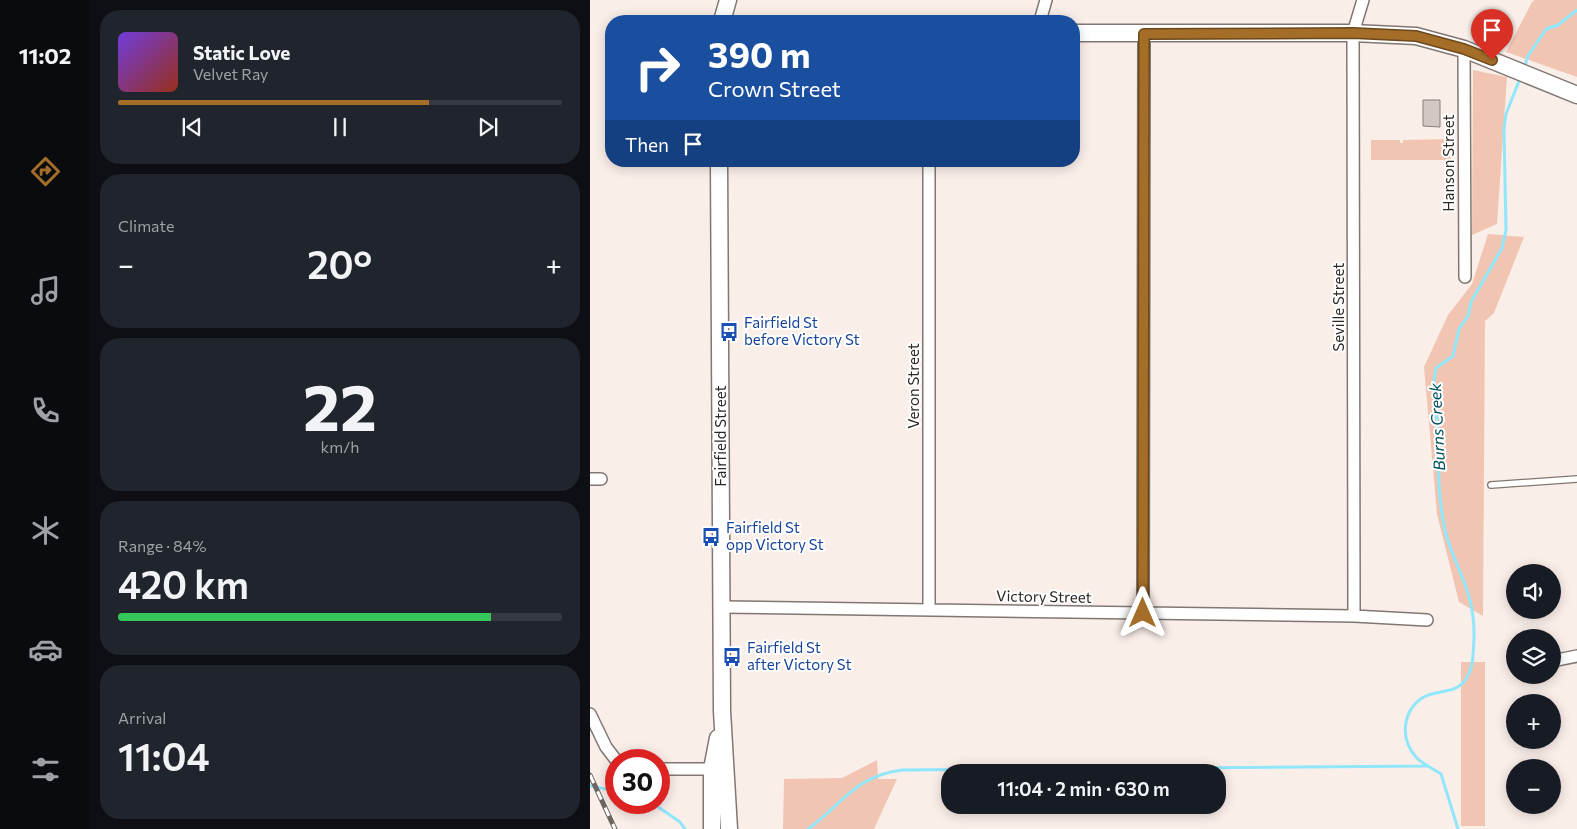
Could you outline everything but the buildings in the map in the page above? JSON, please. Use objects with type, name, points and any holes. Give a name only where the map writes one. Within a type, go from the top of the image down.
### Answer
[{"type":"main road","points":[[724,15],[728,0]]},
{"type":"main road","points":[[1080,33],[1353,33],[1416,36],[1464,49],[1577,95]]},
{"type":"main road","name":"Fairfield Street","points":[[719,167],[722,711],[719,766]]},
{"type":"main road","points":[[712,829],[719,766]]},
{"type":"main road","points":[[719,766],[722,829]]},
{"type":"main road","points":[[719,766],[728,829]]},
{"type":"street","points":[[1042,15],[1046,0]]},
{"type":"street","name":"Seville Street","points":[[1354,616],[1353,33],[1363,0]]},
{"type":"street","points":[[1143,613],[1144,34]]},
{"type":"street","name":"Hanson Street","points":[[1464,49],[1464,277]]},
{"type":"street","name":"Veron Street","points":[[929,167],[929,610]]},
{"type":"street","name":"Victory Street","points":[[722,607],[1354,616],[1427,620]]},
{"type":"street","points":[[1561,659],[1577,656]]},
{"type":"street","points":[[590,714],[608,749]]},
{"type":"street","points":[[670,768],[719,766]]},
{"type":"lane","points":[[1490,485],[1577,479]]},
{"type":"shaded area","points":[[1535,0],[1577,0],[1577,77],[1506,52],[1532,2]]},
{"type":"shaded area","points":[[1473,70],[1507,77],[1497,224],[1472,235]]},
{"type":"shaded area","points":[[1451,139],[1451,160],[1371,160],[1371,140],[1400,140],[1400,143],[1403,143],[1403,140]]},
{"type":"shaded area","points":[[1488,234],[1524,237],[1494,313],[1485,321],[1483,616],[1459,602],[1437,514],[1424,367],[1448,315],[1472,284]]},
{"type":"shaded area","points":[[1461,662],[1485,662],[1485,826],[1461,826]]},
{"type":"shaded area","points":[[877,760],[878,779],[897,779],[874,829],[783,829],[784,779],[842,778]]},
{"type":"waterway","name":"Burns Creek","points":[[1524,68],[1528,56],[1546,29],[1558,25],[1577,10]]},
{"type":"waterway","name":"Burns Creek","points":[[1458,829],[1441,774],[1416,757],[1407,742],[1406,734],[1407,718],[1415,704],[1428,695],[1451,690],[1462,684],[1470,670],[1473,654],[1474,624],[1470,599],[1448,541],[1442,515],[1439,477],[1440,450],[1434,397],[1434,377],[1436,368],[1453,356],[1459,329],[1468,316],[1471,302],[1502,248],[1506,230],[1504,129],[1506,114],[1521,76]]},
{"type":"waterway","points":[[808,829],[860,785],[872,778],[902,770],[1427,766]]},
{"type":"waterway","points":[[590,786],[605,789]]},
{"type":"waterway","points":[[668,814],[680,822],[685,829]]},
{"type":"railway","points":[[590,775],[615,829]]},
{"type":"place","name":"Fairfield St before Victory St","points":[[729,332]]},
{"type":"place","name":"Fairfield St opp Victory St","points":[[711,537]]},
{"type":"place","name":"Fairfield St after Victory St","points":[[732,657]]},
{"type":"route","points":[[1143,613],[1144,34],[1353,33],[1416,36],[1464,49],[1492,60]]}]
